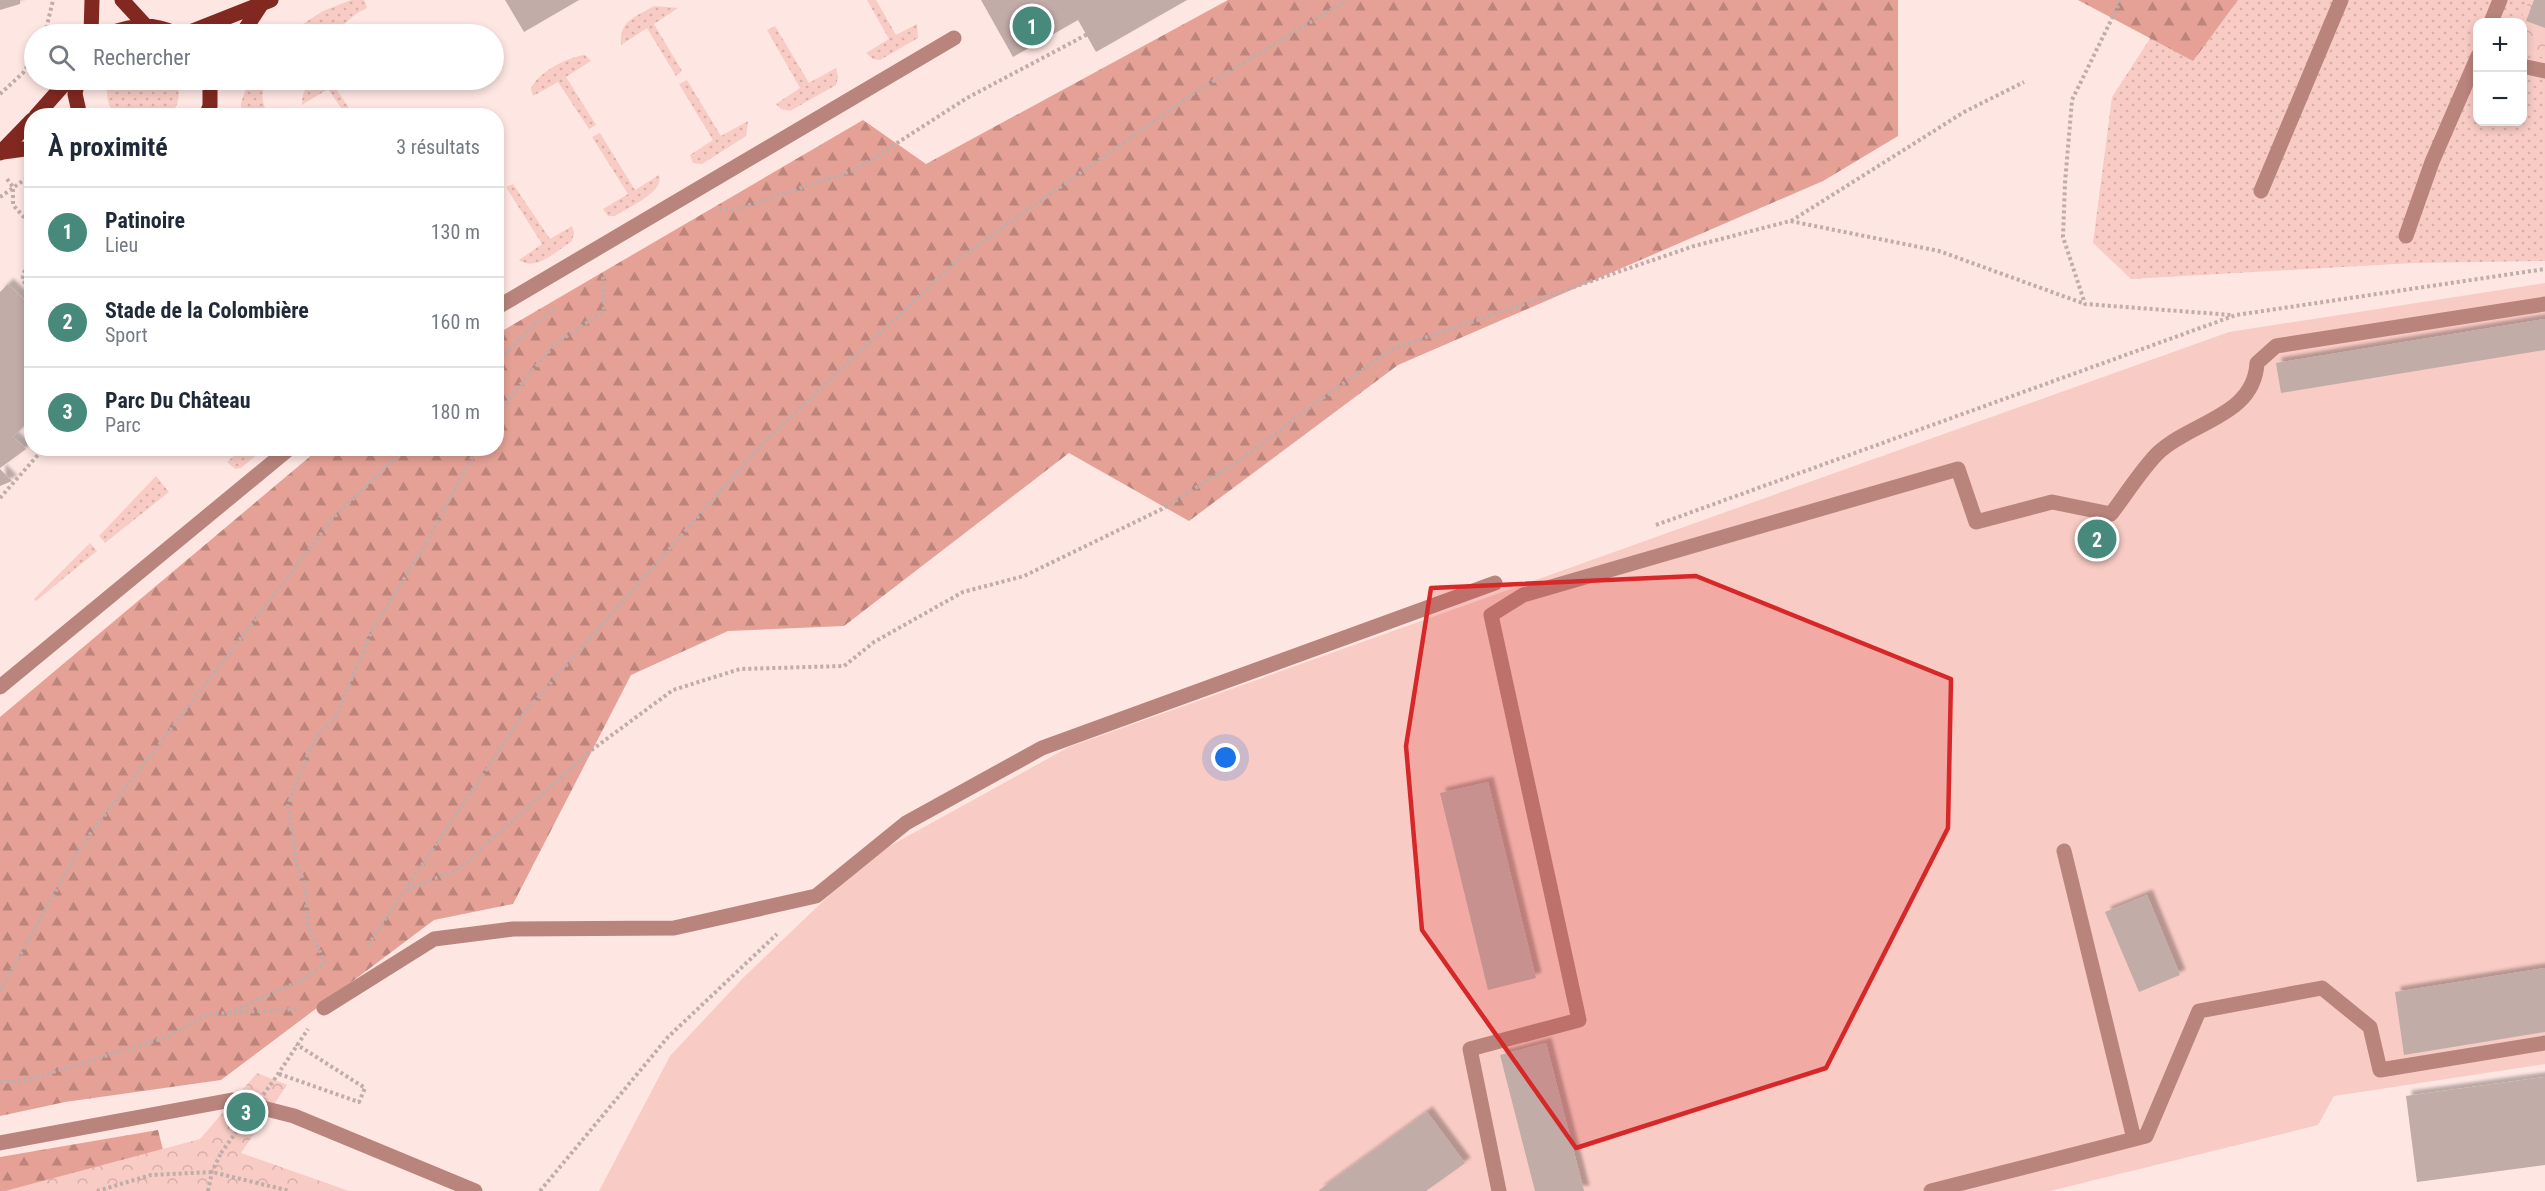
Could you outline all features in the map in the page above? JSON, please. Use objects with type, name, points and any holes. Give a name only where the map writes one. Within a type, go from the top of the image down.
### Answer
[{"type":"main road","points":[[91,24],[92,0]]},
{"type":"main road","points":[[122,0],[144,24]]},
{"type":"main road","points":[[211,24],[266,3]]},
{"type":"main road","points":[[250,24],[266,3]]},
{"type":"main road","points":[[43,108],[59,90]]},
{"type":"main road","points":[[76,90],[78,108]]},
{"type":"main road","points":[[209,108],[211,90]]},
{"type":"main road","points":[[2,153],[24,129]]},
{"type":"main road","points":[[2,153],[24,149]]},
{"type":"street","points":[[2261,191],[2341,0]]},
{"type":"street","points":[[2493,18],[2500,0]]},
{"type":"street","points":[[504,303],[954,38]]},
{"type":"street","points":[[2527,67],[2545,71]]},
{"type":"street","points":[[2406,236],[2432,162],[2473,68]]},
{"type":"street","points":[[1499,1191],[1470,1049],[1579,1020],[1491,615],[1523,595],[1958,469],[1976,522],[2052,502],[2111,514],[2160,452],[2243,400],[2256,379],[2257,363],[2277,346],[2545,304]]},
{"type":"street","points":[[0,687],[280,456]]},
{"type":"street","points":[[324,1008],[434,939],[513,929],[674,928],[816,896],[906,823],[1042,748],[1495,584]]},
{"type":"street","points":[[2064,851],[2134,1139]]},
{"type":"street","points":[[1930,1191],[2146,1136],[2199,1011],[2322,988],[2370,1027],[2380,1070],[2545,1043]]},
{"type":"street","points":[[0,1143],[232,1100],[294,1116],[475,1191]]},
{"type":"path","points":[[47,24],[53,0]]},
{"type":"path","points":[[670,204],[734,210],[855,170],[967,98],[1152,0]]},
{"type":"path","points":[[363,954],[525,712],[764,442],[962,256],[1197,91],[1347,0]]},
{"type":"path","points":[[2085,303],[2063,237],[2072,100],[2121,0]]},
{"type":"path","points":[[0,94],[24,71]]},
{"type":"path","points":[[407,890],[462,868],[593,749],[674,690],[740,669],[844,666],[874,642],[963,592],[1024,576],[1162,510],[1243,458],[1317,402],[1392,350],[1694,246],[1790,221],[1964,112],[2024,82]]},
{"type":"path","points":[[0,197],[24,180]]},
{"type":"path","points":[[13,188],[13,205],[24,217]]},
{"type":"path","points":[[1790,221],[1939,251],[2085,303],[2236,315]]},
{"type":"path","points":[[504,407],[555,344],[604,310],[602,265],[595,249]]},
{"type":"path","points":[[1652,526],[2236,315],[2545,269]]},
{"type":"path","points":[[0,498],[37,456]]},
{"type":"path","points":[[0,991],[81,846],[334,517],[398,456]]},
{"type":"path","points":[[230,1013],[304,979],[325,963],[308,925],[304,882],[296,861],[288,805],[310,749],[320,733],[335,719],[372,630],[425,545],[473,456]]},
{"type":"path","points":[[540,1191],[668,1037],[783,927]]},
{"type":"path","points":[[0,1082],[27,1080],[167,1037],[208,1014],[324,1008]]},
{"type":"path","points":[[208,1191],[212,1172],[221,1154],[279,1074],[296,1044],[365,1088],[359,1102],[279,1074]]},
{"type":"path","points":[[97,1191],[151,1175],[212,1172],[290,1191]]},
{"type":"highlighted area","points":[[1696,576],[1951,679],[1948,828],[1826,1068],[1576,1148],[1422,930],[1406,746],[1431,588]]},
{"type":"green space","points":[[351,0],[364,0],[367,8],[343,24],[303,24],[323,11]]},
{"type":"green space","points":[[867,0],[876,0],[896,35],[917,24],[918,38],[880,60],[873,59],[866,53],[889,39]]},
{"type":"green space","points":[[1228,0],[1898,0],[1898,136],[1823,181],[1398,365],[1189,521],[1069,453],[844,626],[728,631],[631,675],[513,904],[434,920],[221,1080],[65,1102],[0,1116],[0,717],[311,456],[504,456],[504,330],[863,120],[926,164]]},
{"type":"green space","points":[[2078,0],[2238,0],[2193,61]]},
{"type":"green space","points":[[2175,0],[2529,0],[2522,18],[2473,18],[2473,126],[2527,126],[2527,51],[2545,58],[2545,261],[2413,263],[2131,279],[2093,243],[2112,97]]},
{"type":"green space","points":[[2529,0],[2545,0],[2545,58],[2527,51],[2527,18],[2522,18]]},
{"type":"green space","points":[[654,6],[678,8],[654,24],[682,71],[676,76],[647,28],[621,45],[623,30],[630,20]]},
{"type":"green space","points":[[775,26],[809,83],[836,68],[838,77],[836,85],[790,111],[781,109],[776,104],[800,88],[767,30]]},
{"type":"green space","points":[[585,55],[591,61],[566,77],[596,125],[589,129],[558,82],[533,96],[531,89],[539,77],[546,72],[570,59]]},
{"type":"green space","points":[[687,80],[721,136],[748,121],[746,136],[702,164],[693,163],[690,155],[713,140],[679,84]]},
{"type":"green space","points":[[107,90],[179,90],[179,93],[175,108],[111,108]]},
{"type":"green space","points":[[246,90],[263,90],[265,108],[241,108]]},
{"type":"green space","points":[[305,90],[326,90],[302,105]]},
{"type":"green space","points":[[329,90],[337,90],[349,108],[341,108]]},
{"type":"green space","points":[[600,133],[635,190],[659,175],[657,187],[651,193],[615,216],[608,216],[603,209],[628,194],[592,137]]},
{"type":"green space","points":[[513,184],[550,239],[572,226],[574,233],[572,241],[553,255],[532,264],[519,260],[542,244],[506,187]]},
{"type":"green space","points":[[2545,283],[2545,1064],[2334,1096],[2318,1125],[2050,1191],[599,1191],[670,1056],[743,978],[868,858],[1069,747],[2229,332]]},
{"type":"green space","points":[[234,456],[256,456],[241,468],[235,469],[227,462]]},
{"type":"green space","points":[[156,476],[169,492],[105,543],[99,536]]},
{"type":"green space","points":[[90,543],[97,551],[36,601],[34,599]]},
{"type":"green space","points":[[257,1073],[287,1085],[241,1153],[349,1191],[5,1191],[200,1139]]},
{"type":"green space","points":[[158,1130],[166,1162],[81,1191],[0,1191],[0,1157]]},
{"type":"building","points":[[0,0],[20,0],[20,4],[0,10]]},
{"type":"building","points":[[505,0],[579,0],[524,32]]},
{"type":"building","points":[[981,0],[1187,0],[1096,52],[1078,20],[1013,57]]},
{"type":"building","points":[[2534,0],[2545,0],[2545,28],[2527,21]]},
{"type":"building","points":[[8,284],[24,299],[24,426],[13,437],[24,447],[24,450],[0,468],[0,292]]},
{"type":"building","points":[[2545,319],[2545,350],[2281,393],[2276,363]]},
{"type":"building","points":[[0,469],[12,481],[0,486]]},
{"type":"building","points":[[1488,782],[1536,978],[1488,990],[1440,793]]},
{"type":"building","points":[[2147,895],[2180,975],[2139,992],[2105,912]]},
{"type":"building","points":[[2545,968],[2545,1032],[2404,1055],[2395,992]]},
{"type":"building","points":[[1546,1043],[1584,1191],[1535,1191],[1500,1055]]},
{"type":"building","points":[[2545,1077],[2545,1165],[2417,1182],[2406,1096]]},
{"type":"building","points":[[1427,1112],[1465,1163],[1426,1191],[1318,1191]]},
{"type":"place","name":"Patinoire","points":[[1032,26]]},
{"type":"place","name":"Stade de la Colombière","points":[[2097,539]]},
{"type":"place","name":"Parc Du Château","points":[[246,1112]]}]
